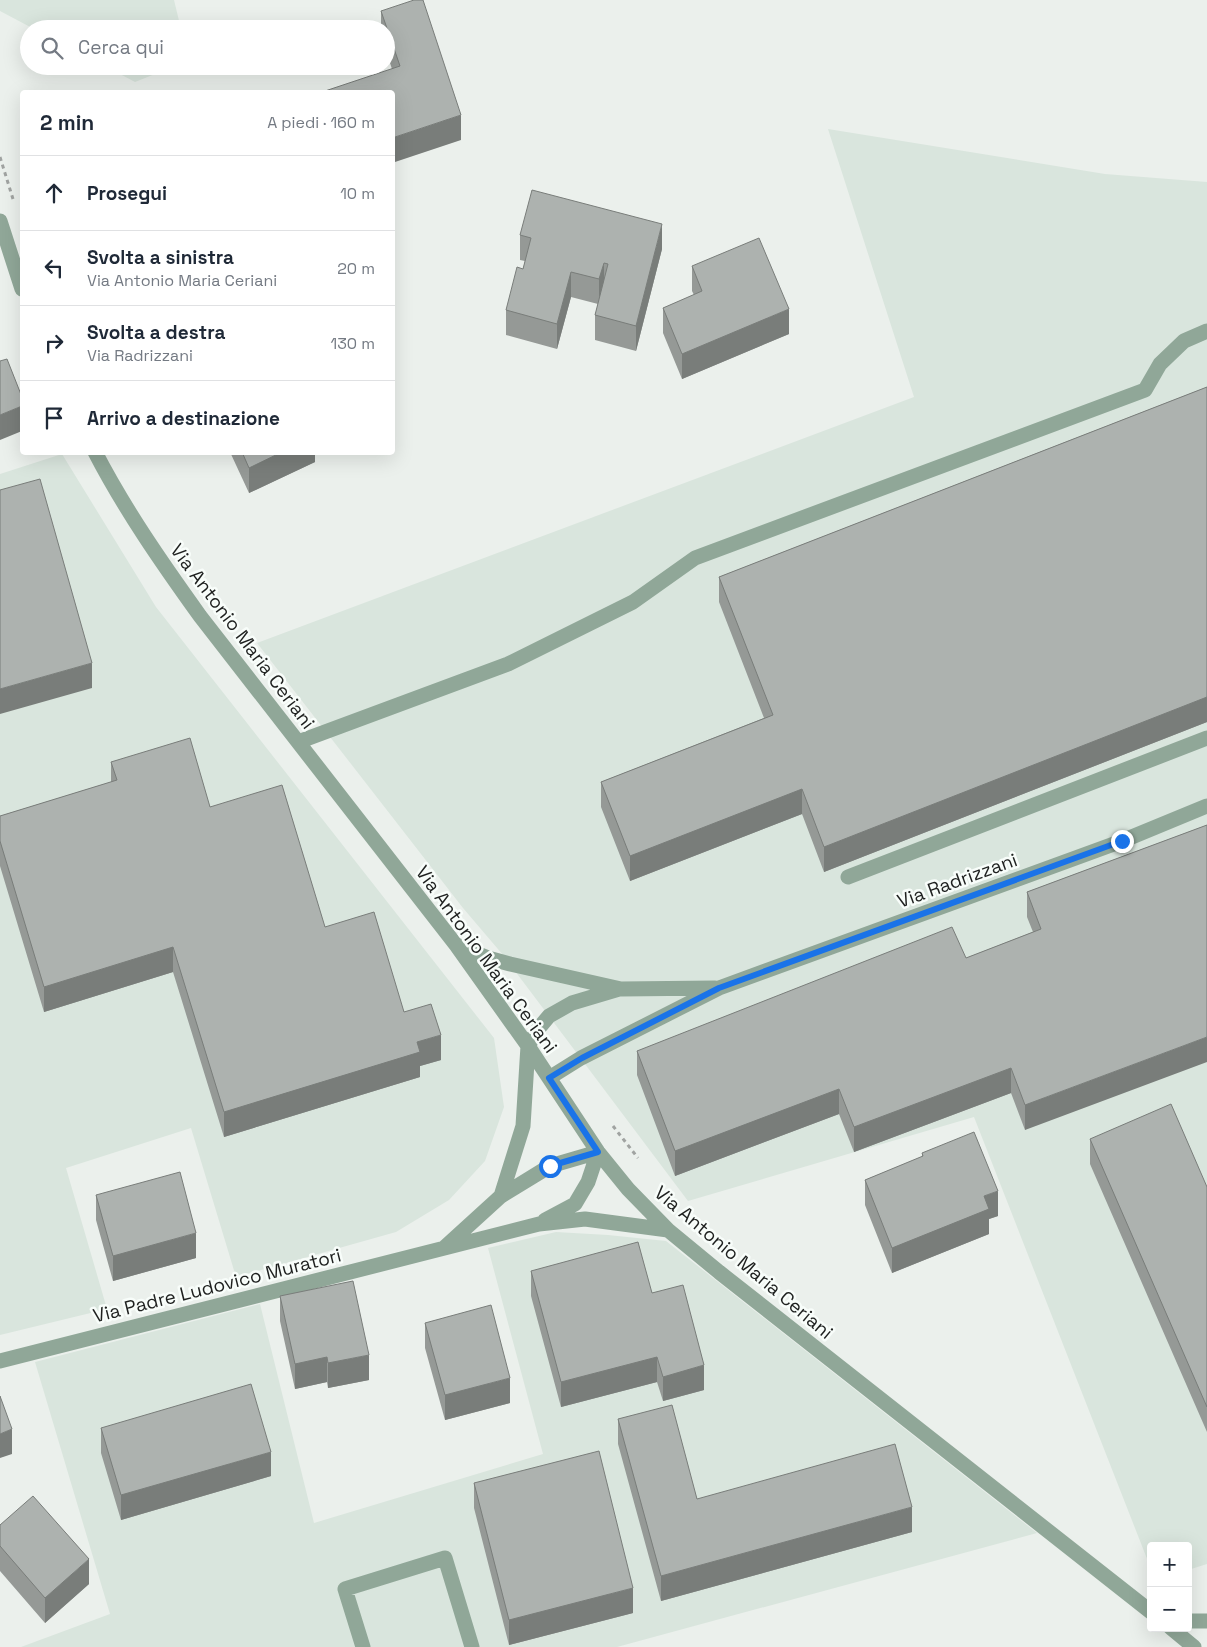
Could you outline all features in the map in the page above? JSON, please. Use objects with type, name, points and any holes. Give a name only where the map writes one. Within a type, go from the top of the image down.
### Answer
[{"type":"street","points":[[0,221],[20,284]]},
{"type":"street","points":[[298,742],[508,664],[633,602],[695,558],[1145,390],[1160,364],[1184,341],[1207,331]]},
{"type":"street","name":"Via Antonio Maria Ceriani","points":[[97,455],[135,522],[200,616],[456,945],[528,1046],[598,1152],[628,1189],[668,1230],[719,1272],[1147,1609]]},
{"type":"street","points":[[848,877],[1207,738]]},
{"type":"street","name":"Via Radrizzani","points":[[549,1078],[582,1058],[719,988],[1122,841],[1207,806]]},
{"type":"street","name":"Via Radrizzani","points":[[456,945],[488,958],[510,964],[621,989],[719,988]]},
{"type":"street","name":"Via Radrizzani","points":[[528,1046],[549,1016],[572,1003],[621,989]]},
{"type":"street","points":[[501,1196],[523,1126],[528,1046]]},
{"type":"street","name":"Via Padre Ludovico Muratori","points":[[444,1248],[501,1196],[550,1166],[598,1152]]},
{"type":"street","name":"Via Padre Ludovico Muratori","points":[[539,1224],[575,1204],[588,1182],[598,1152]]},
{"type":"street","name":"Via Padre Ludovico Muratori","points":[[0,1361],[539,1224],[586,1219],[668,1230]]},
{"type":"street","points":[[363,1647],[345,1589],[444,1558],[472,1647]]},
{"type":"street","points":[[1192,1621],[1207,1621]]},
{"type":"street","points":[[1176,1632],[1194,1647]]},
{"type":"path","points":[[0,157],[14,204]]},
{"type":"shaded area","points":[[0,0],[174,0],[179,20],[20,20],[20,22],[0,11]]},
{"type":"shaded area","points":[[122,75],[152,75],[135,82]]},
{"type":"shaded area","points":[[828,129],[1105,174],[1207,182],[1207,1564],[1192,1569],[1192,1542],[1147,1542],[1147,1559],[974,1117],[688,1201],[503,955],[463,908],[257,643],[914,397]]},
{"type":"shaded area","points":[[63,455],[156,607],[494,1038],[504,1107],[485,1161],[449,1200],[396,1232],[236,1277],[191,1128],[66,1168],[107,1309],[0,1335],[0,474]]},
{"type":"shaded area","points":[[556,1232],[666,1241],[1037,1533],[617,1647],[21,1647],[110,1614],[35,1362],[260,1304],[314,1523],[543,1454],[488,1248]]},
{"type":"building","points":[[414,0],[423,0],[461,115],[395,137],[395,90],[328,90],[373,75],[395,75],[395,68],[400,66],[395,52],[395,20],[384,20],[381,11]]},
{"type":"building","points":[[532,190],[662,224],[636,326],[595,315],[608,264],[604,263],[599,279],[571,272],[557,324],[506,310],[517,267],[523,269],[531,238],[520,235]]},
{"type":"building","points":[[759,238],[789,309],[682,354],[663,308],[702,291],[692,266]]},
{"type":"building","points":[[7,359],[20,392],[20,407],[0,415],[0,361]]},
{"type":"building","points":[[1207,387],[1207,697],[824,847],[802,789],[630,856],[601,782],[773,715],[719,577]]},
{"type":"building","points":[[243,455],[276,455],[249,468]]},
{"type":"building","points":[[40,479],[92,663],[0,689],[0,490]]},
{"type":"building","points":[[190,738],[210,807],[282,785],[325,927],[374,912],[404,1012],[431,1004],[441,1035],[417,1042],[420,1052],[224,1112],[173,947],[44,987],[0,841],[0,816],[117,780],[111,762]]},
{"type":"building","points":[[1207,825],[1207,1037],[1025,1105],[1011,1068],[854,1127],[839,1089],[675,1151],[637,1051],[952,927],[966,958],[1041,929],[1027,892]]},
{"type":"building","points":[[1171,1104],[1207,1187],[1207,1407],[1090,1139]]},
{"type":"building","points":[[974,1132],[998,1191],[984,1196],[989,1209],[892,1248],[865,1180],[923,1156],[922,1153]]},
{"type":"building","points":[[180,1172],[196,1233],[113,1256],[96,1195]]},
{"type":"building","points":[[638,1242],[652,1293],[683,1285],[704,1365],[663,1377],[657,1357],[561,1382],[531,1271]]},
{"type":"building","points":[[353,1281],[369,1355],[328,1363],[327,1357],[295,1364],[280,1296]]},
{"type":"building","points":[[491,1305],[510,1378],[445,1395],[425,1323]]},
{"type":"building","points":[[251,1384],[271,1452],[121,1495],[101,1428]]},
{"type":"building","points":[[0,1396],[12,1429],[0,1434]]},
{"type":"building","points":[[672,1405],[697,1499],[895,1444],[912,1507],[661,1576],[618,1419]]},
{"type":"building","points":[[599,1451],[633,1588],[509,1620],[474,1483]]},
{"type":"building","points":[[33,1496],[89,1559],[45,1598],[0,1546],[0,1525]]},
{"type":"route","points":[[550,1166],[598,1152],[549,1078],[582,1058],[719,988],[1122,841]]}]
